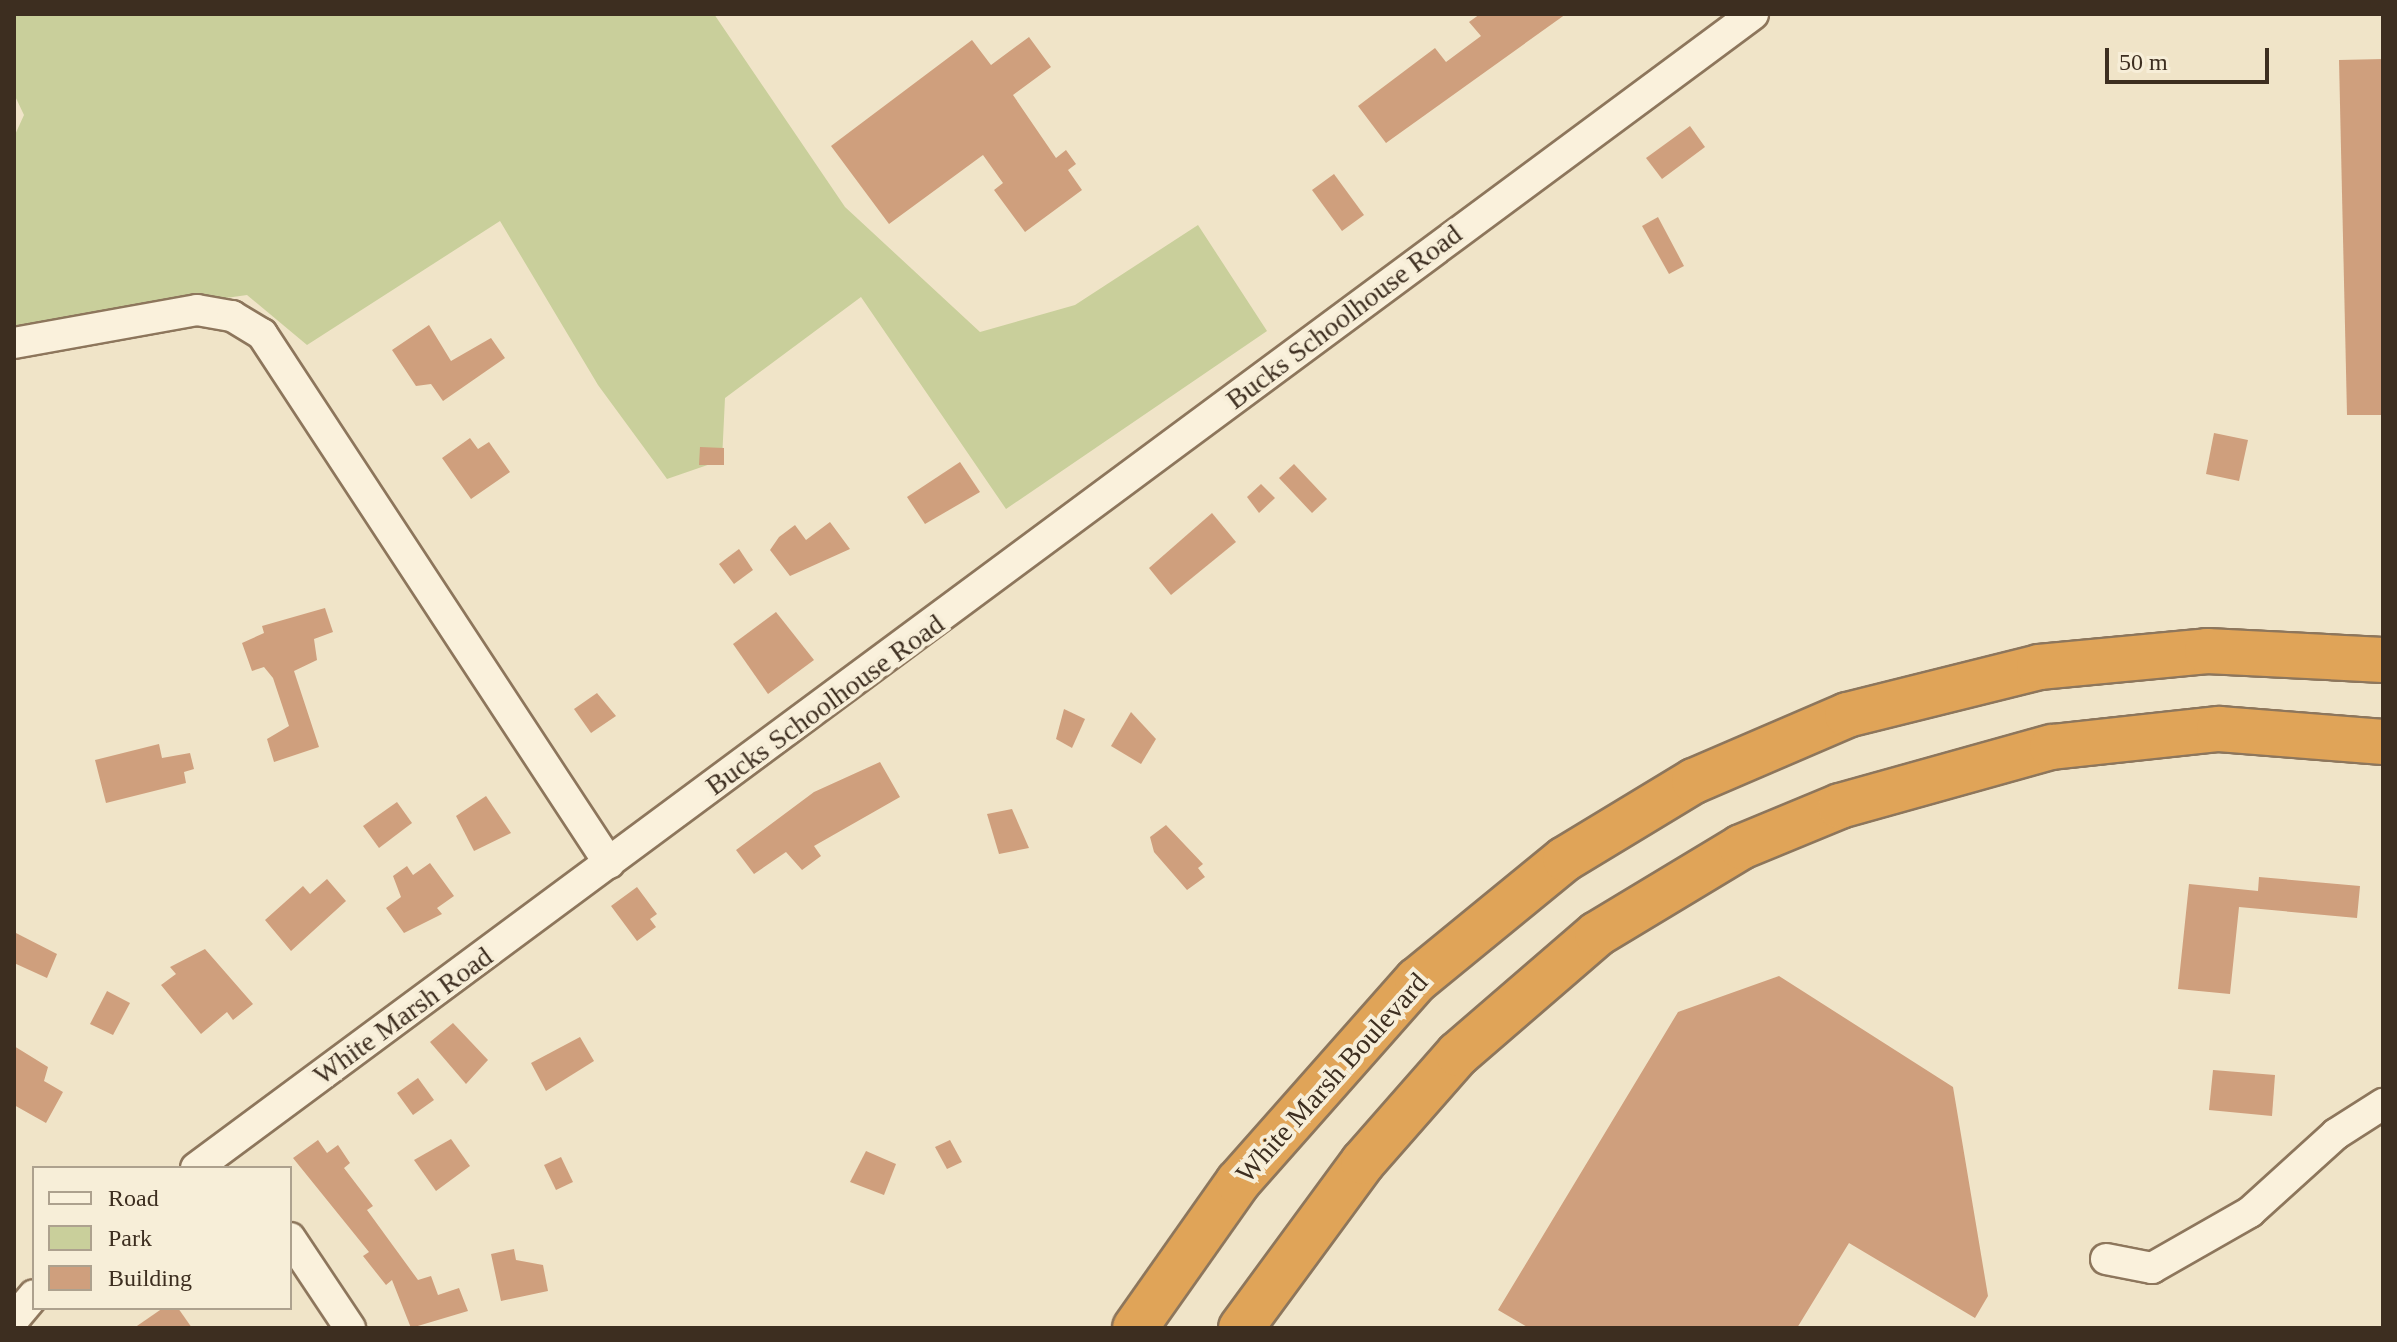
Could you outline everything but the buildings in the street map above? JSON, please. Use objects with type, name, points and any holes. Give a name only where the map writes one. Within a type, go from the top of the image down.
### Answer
[{"type":"highway","name":"White Marsh Boulevard","points":[[1135,1328],[1238,1182],[1417,980],[1565,859],[1694,781],[1859,711],[2039,667],[2193,651],[2383,660]]},
{"type":"highway","points":[[1241,1328],[1363,1162],[1458,1054],[1597,934],[1741,847],[1840,806],[2052,747],[2219,729],[2383,742]]},
{"type":"street","name":"Bucks Schoolhouse Road","points":[[609,863],[1753,14]]},
{"type":"street","points":[[14,343],[197,310],[232,316],[262,334],[609,863]]},
{"type":"street","name":"White Marsh Road","points":[[203,1166],[232,1158],[609,863]]},
{"type":"street","points":[[2106,1259],[2152,1268],[2250,1212],[2336,1134],[2383,1104]]},
{"type":"street","points":[[292,1241],[350,1328]]},
{"type":"street","points":[[14,1319],[32,1297]]},
{"type":"green space","points":[[14,14],[714,14],[845,207],[980,332],[1075,305],[1198,225],[1267,331],[1006,509],[861,297],[725,398],[722,460],[667,479],[598,385],[500,221],[307,345],[247,295],[14,328],[14,137],[24,115],[14,94]]}]
